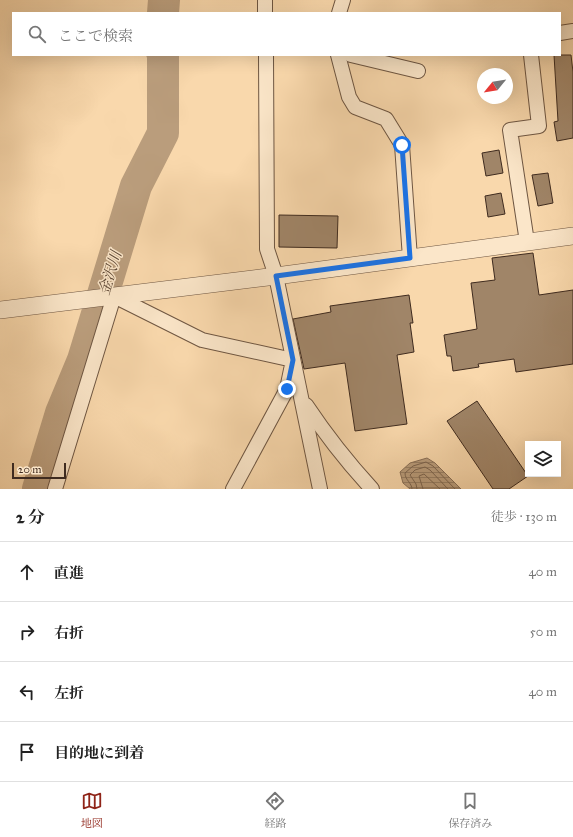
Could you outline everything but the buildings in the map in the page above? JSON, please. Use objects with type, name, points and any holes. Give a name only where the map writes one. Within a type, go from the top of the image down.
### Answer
[{"type":"street","points":[[265,0],[265,12]]},
{"type":"street","points":[[339,12],[343,0]]},
{"type":"street","points":[[561,33],[573,31]]},
{"type":"street","points":[[266,56],[266,249],[276,276],[320,489]]},
{"type":"street","points":[[338,56],[349,97],[355,107],[386,119],[402,145],[410,258]]},
{"type":"street","points":[[355,56],[418,71]]},
{"type":"street","points":[[527,242],[510,130],[539,126],[531,56]]},
{"type":"street","points":[[0,310],[276,276],[573,236]]},
{"type":"street","points":[[114,296],[202,340],[293,360]]},
{"type":"street","points":[[55,489],[114,296]]},
{"type":"street","points":[[233,489],[287,389],[293,360]]},
{"type":"street","points":[[301,397],[323,430],[352,468],[372,489]]},
{"type":"water","points":[[147,56],[157,56],[170,129],[165,143],[143,185],[137,202],[128,197],[160,133]]},
{"type":"water","points":[[125,210],[134,215],[125,250],[115,276],[97,287],[118,240]]},
{"type":"water","points":[[91,312],[101,314],[65,420],[55,416]]},
{"type":"water","points":[[52,431],[61,435],[43,489],[31,489]]},
{"type":"water","points":[[427,458],[435,463],[461,489],[410,489],[403,483],[400,472],[410,463]]},
{"type":"waterway","name":"金沢川","points":[[163,12],[164,0]]},
{"type":"waterway","name":"金沢川","points":[[38,489],[61,413],[83,360],[136,186],[163,133],[163,56]]},
{"type":"route","points":[[287,389],[293,360],[276,276],[410,258],[402,145]]}]
